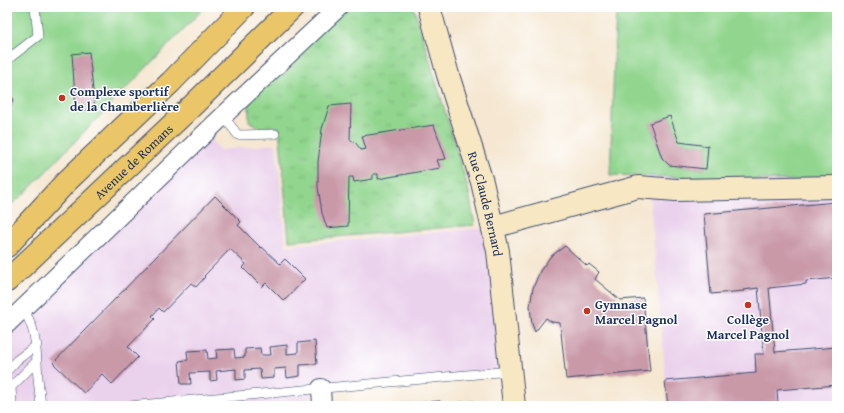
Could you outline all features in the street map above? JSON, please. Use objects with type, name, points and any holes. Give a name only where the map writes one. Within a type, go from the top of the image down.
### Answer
[{"type":"main road","points":[[7,246],[66,182],[171,82],[244,7]]},
{"type":"main road","name":"Avenue de Romans","points":[[7,281],[293,7]]},
{"type":"street","points":[[7,324],[222,116],[338,7]]},
{"type":"street","name":"Rue Claude Bernard","points":[[429,7],[448,75],[482,182],[493,227],[498,251],[514,406]]},
{"type":"street","points":[[7,238],[66,182]]},
{"type":"street","points":[[493,227],[638,187],[676,190],[837,187]]},
{"type":"street","points":[[321,388],[322,406]]},
{"type":"lane","points":[[7,60],[38,36],[36,7]]},
{"type":"lane","points":[[222,116],[238,134],[275,134]]},
{"type":"lane","points":[[22,309],[27,315],[36,345],[41,406]]},
{"type":"lane","points":[[7,371],[17,360],[36,345]]},
{"type":"lane","points":[[12,402],[11,387],[37,361]]},
{"type":"lane","points":[[130,406],[511,370]]},
{"type":"shaded area","points":[[205,132],[220,150],[276,144],[286,246],[493,227],[511,374],[312,393],[313,406],[7,406],[7,329]]},
{"type":"shaded area","name":"Collège Marcel Pagnol","points":[[648,177],[837,182],[837,406],[668,406]]},
{"type":"green space","name":"Complexe sportif de la Chamberlière","points":[[7,7],[205,7],[29,189],[7,209]]},
{"type":"green space","points":[[343,7],[412,7],[415,11],[468,188],[475,225],[289,241],[279,127],[262,129],[249,121],[249,96]]},
{"type":"green space","points":[[616,7],[837,7],[837,182],[610,175]],"holes":[[[670,116],[679,142],[708,146],[705,169],[670,165],[662,158],[650,124]]]},
{"type":"building","points":[[89,52],[95,109],[76,111],[72,54]]},
{"type":"building","points":[[7,96],[14,99],[9,109],[7,109]]},
{"type":"building","points":[[351,104],[350,140],[355,142],[361,150],[366,149],[362,136],[434,125],[446,159],[437,160],[440,168],[378,179],[378,174],[373,174],[373,179],[354,182],[353,177],[349,177],[348,226],[327,228],[322,213],[318,187],[318,162],[322,129],[329,106]]},
{"type":"building","points":[[670,116],[679,142],[708,146],[706,169],[669,165],[662,158],[650,123]]},
{"type":"building","points":[[7,121],[11,130],[7,142]]},
{"type":"building","points":[[215,196],[241,222],[238,225],[261,248],[262,247],[280,264],[285,259],[305,279],[284,301],[266,283],[262,287],[243,268],[246,264],[230,249],[204,276],[205,277],[196,287],[191,283],[163,312],[159,308],[152,316],[155,319],[128,347],[138,357],[112,384],[102,374],[84,393],[53,363]]},
{"type":"building","points":[[836,202],[837,278],[806,281],[806,284],[769,288],[775,352],[837,347],[837,385],[777,390],[778,406],[668,406],[665,381],[756,373],[755,354],[764,354],[758,288],[743,290],[744,291],[711,294],[704,214]]},
{"type":"building","name":"Gymnase Marcel Pagnol","points":[[565,246],[587,266],[589,264],[599,272],[595,279],[620,300],[643,298],[650,371],[566,379],[560,323],[552,322],[546,318],[535,332],[532,324],[530,306],[533,288],[540,271],[550,257]]},
{"type":"building","points":[[315,341],[317,364],[300,365],[300,376],[287,378],[286,368],[274,369],[274,378],[261,379],[260,369],[245,370],[245,379],[236,380],[236,369],[216,371],[217,380],[210,381],[210,372],[190,373],[191,384],[181,384],[179,361],[188,360],[187,351],[207,350],[208,359],[217,358],[216,350],[234,349],[235,358],[245,357],[245,349],[260,348],[261,355],[271,355],[270,347],[287,345],[287,354],[298,353],[298,343]]},
{"type":"building","points":[[440,401],[441,404],[474,401],[474,406],[395,406],[395,405]]},
{"type":"place","name":"Complexe sportif de la Chamberlière","points":[[62,98]]},
{"type":"place","name":"Collège Marcel Pagnol","points":[[748,305]]},
{"type":"place","name":"Gymnase Marcel Pagnol","points":[[587,311]]}]
